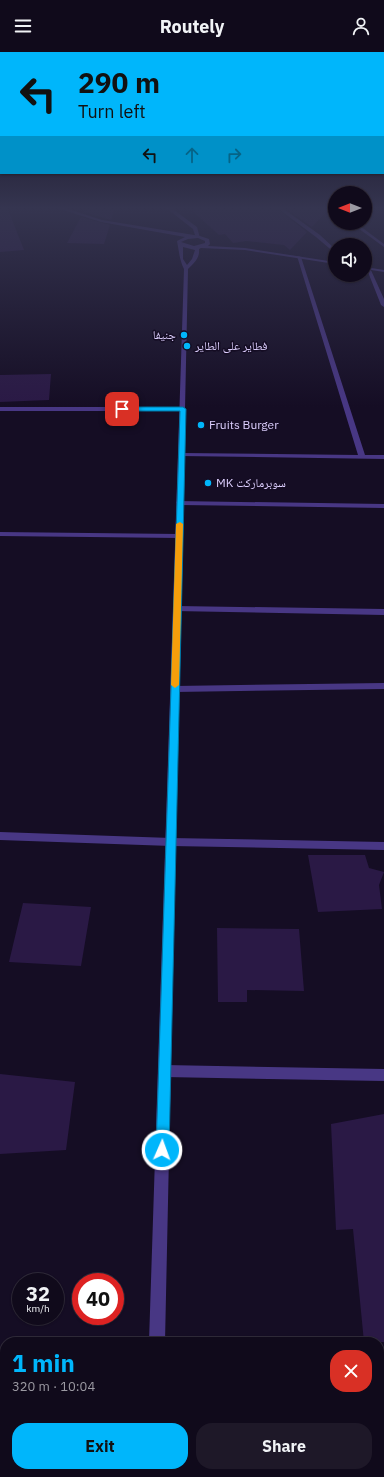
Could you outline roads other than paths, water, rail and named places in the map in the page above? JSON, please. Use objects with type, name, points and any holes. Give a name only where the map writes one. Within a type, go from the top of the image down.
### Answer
[{"type":"street","points":[[157,1337],[186,274]]},
{"type":"street","points":[[304,274],[362,457]]},
{"type":"street","points":[[372,280],[384,305]]},
{"type":"street","points":[[0,409],[183,409]]},
{"type":"street","points":[[182,454],[384,457]]},
{"type":"street","points":[[180,503],[384,506]]},
{"type":"street","points":[[0,534],[179,536]]},
{"type":"street","points":[[177,609],[384,612]]},
{"type":"street","points":[[175,689],[384,686]]},
{"type":"street","points":[[0,836],[170,842],[384,846]]},
{"type":"street","points":[[165,1071],[384,1075]]},
{"type":"place","name":"جنيفا","points":[[184,335]]},
{"type":"place","name":"فطاير على الطاير","points":[[187,346]]},
{"type":"place","name":"Fruits Burger","points":[[201,425]]},
{"type":"place","name":"MK سوبرماركت","points":[[208,483]]}]
